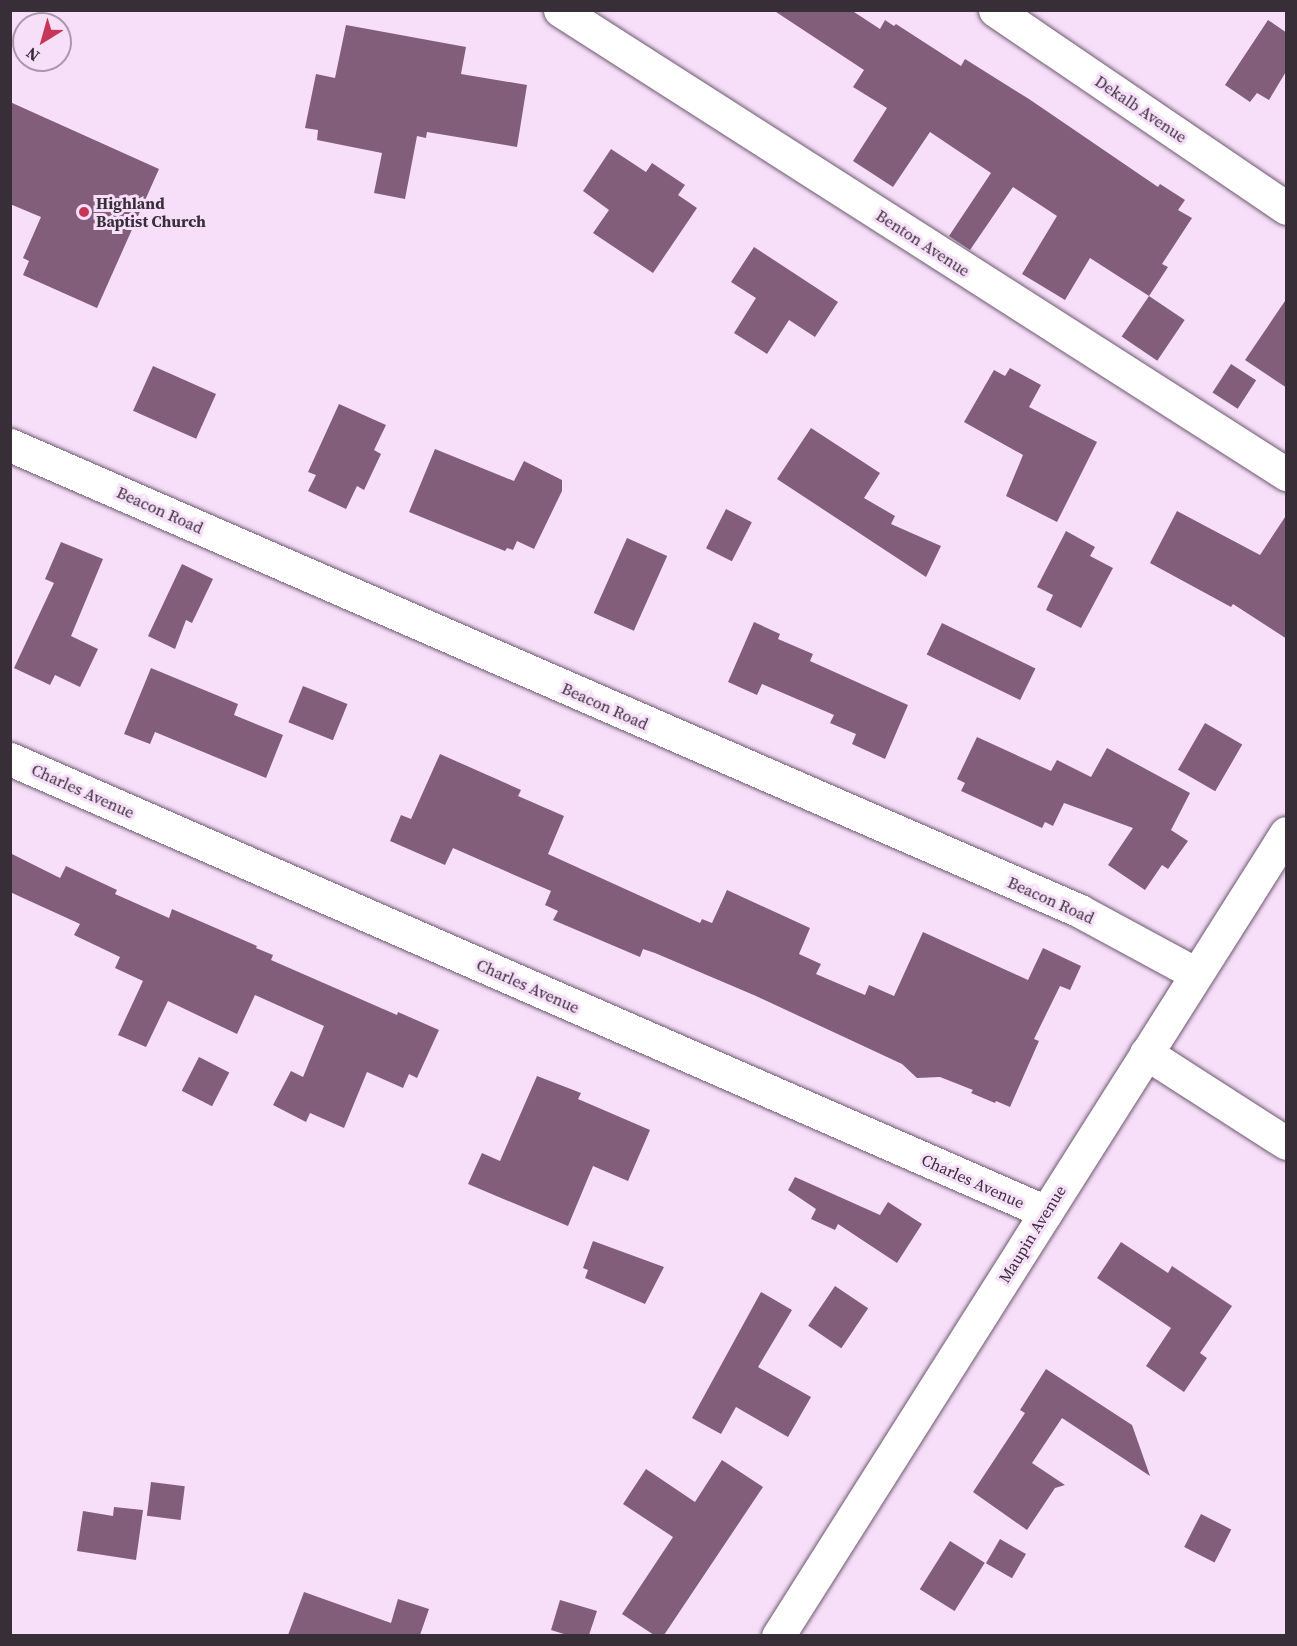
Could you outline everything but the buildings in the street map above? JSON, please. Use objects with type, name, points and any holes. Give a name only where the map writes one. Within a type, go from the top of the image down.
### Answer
[{"type":"street","name":"Benton Avenue","points":[[560,10],[1287,474]]},
{"type":"street","name":"Dekalb Avenue","points":[[995,10],[1287,208]]},
{"type":"street","name":"Beacon Road","points":[[10,445],[1080,911],[1197,974]]},
{"type":"street","name":"Charles Avenue","points":[[10,759],[1046,1212]]},
{"type":"street","name":"Maupin Avenue","points":[[778,1635],[1287,833]]},
{"type":"street","points":[[1146,1053],[1287,1143]]},
{"type":"place","name":"Highland Baptist Church","points":[[84,212]]}]
